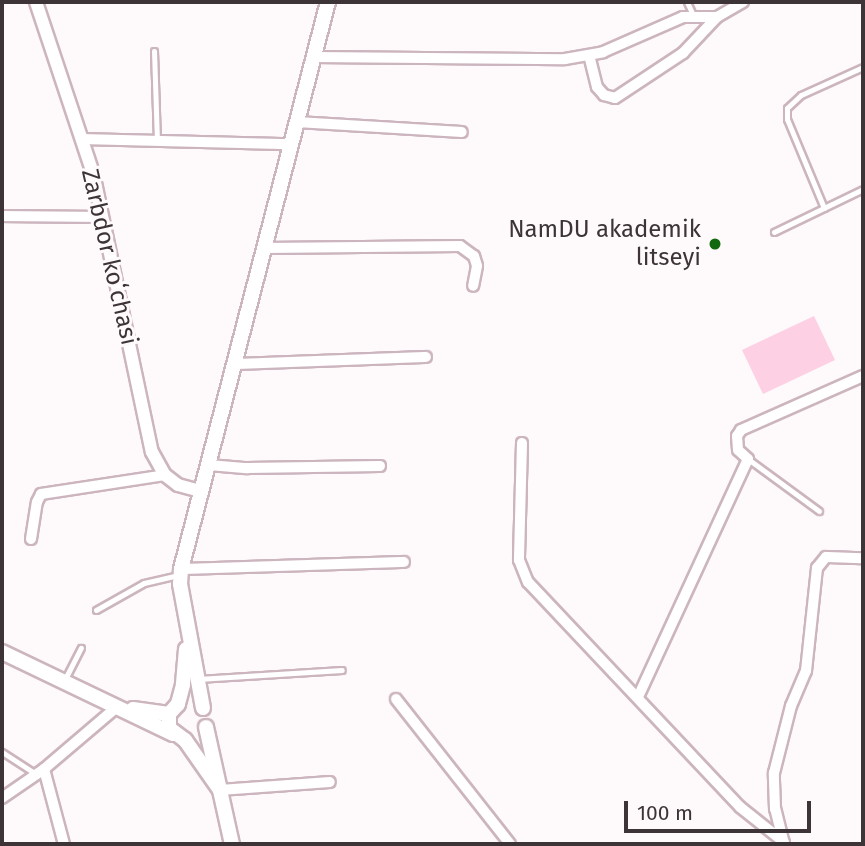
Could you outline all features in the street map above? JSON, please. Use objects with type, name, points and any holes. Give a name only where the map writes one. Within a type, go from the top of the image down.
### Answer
[{"type":"main road","points":[[232,844],[202,708],[180,572],[328,2]]},
{"type":"main road","points":[[188,627],[183,685],[173,709],[179,737],[220,790]]},
{"type":"main road","points":[[2,652],[179,737],[198,738],[206,727]]},
{"type":"main road","points":[[118,706],[173,709],[191,701],[202,708]]},
{"type":"street","name":"Zarbdor koʻchasi","points":[[36,2],[93,173],[152,452],[165,475]]},
{"type":"street","points":[[589,55],[597,87],[604,95],[615,98],[683,53],[717,17],[743,2]]},
{"type":"street","points":[[313,57],[525,61],[589,55],[619,46],[671,21],[693,15],[717,17]]},
{"type":"street","points":[[297,122],[463,132]]},
{"type":"street","points":[[81,139],[291,144]]},
{"type":"street","points":[[2,216],[101,217]]},
{"type":"street","points":[[265,248],[460,246],[474,257],[477,266],[473,286]]},
{"type":"street","points":[[235,364],[426,357]]},
{"type":"street","points":[[638,698],[748,459],[736,443],[741,430],[863,376]]},
{"type":"street","points":[[522,443],[519,560],[524,576],[740,807],[784,843]]},
{"type":"street","points":[[209,465],[247,468],[380,466]]},
{"type":"street","points":[[31,539],[37,502],[41,494],[84,490],[165,475],[178,485],[201,491]]},
{"type":"street","points":[[784,843],[775,809],[774,773],[791,706],[806,671],[817,568],[826,557],[863,558]]},
{"type":"street","points":[[180,572],[404,562]]},
{"type":"street","points":[[396,699],[510,844]]},
{"type":"street","points":[[2,797],[40,772],[118,706]]},
{"type":"street","points":[[40,772],[64,844]]},
{"type":"street","points":[[220,790],[330,782]]},
{"type":"lane","points":[[687,2],[693,15]]},
{"type":"lane","points":[[154,51],[158,140]]},
{"type":"lane","points":[[824,208],[787,119],[787,108],[800,95],[863,67]]},
{"type":"lane","points":[[774,232],[863,189]]},
{"type":"lane","points":[[748,459],[819,511]]},
{"type":"lane","points":[[96,610],[144,583],[180,572]]},
{"type":"lane","points":[[64,681],[81,648]]},
{"type":"lane","points":[[197,679],[342,670]]},
{"type":"lane","points":[[2,752],[40,772]]},
{"type":"shaded area","points":[[814,316],[835,360],[763,394],[742,350]]},
{"type":"place","name":"NamDU akademik litseyi","points":[[715,244]]}]
